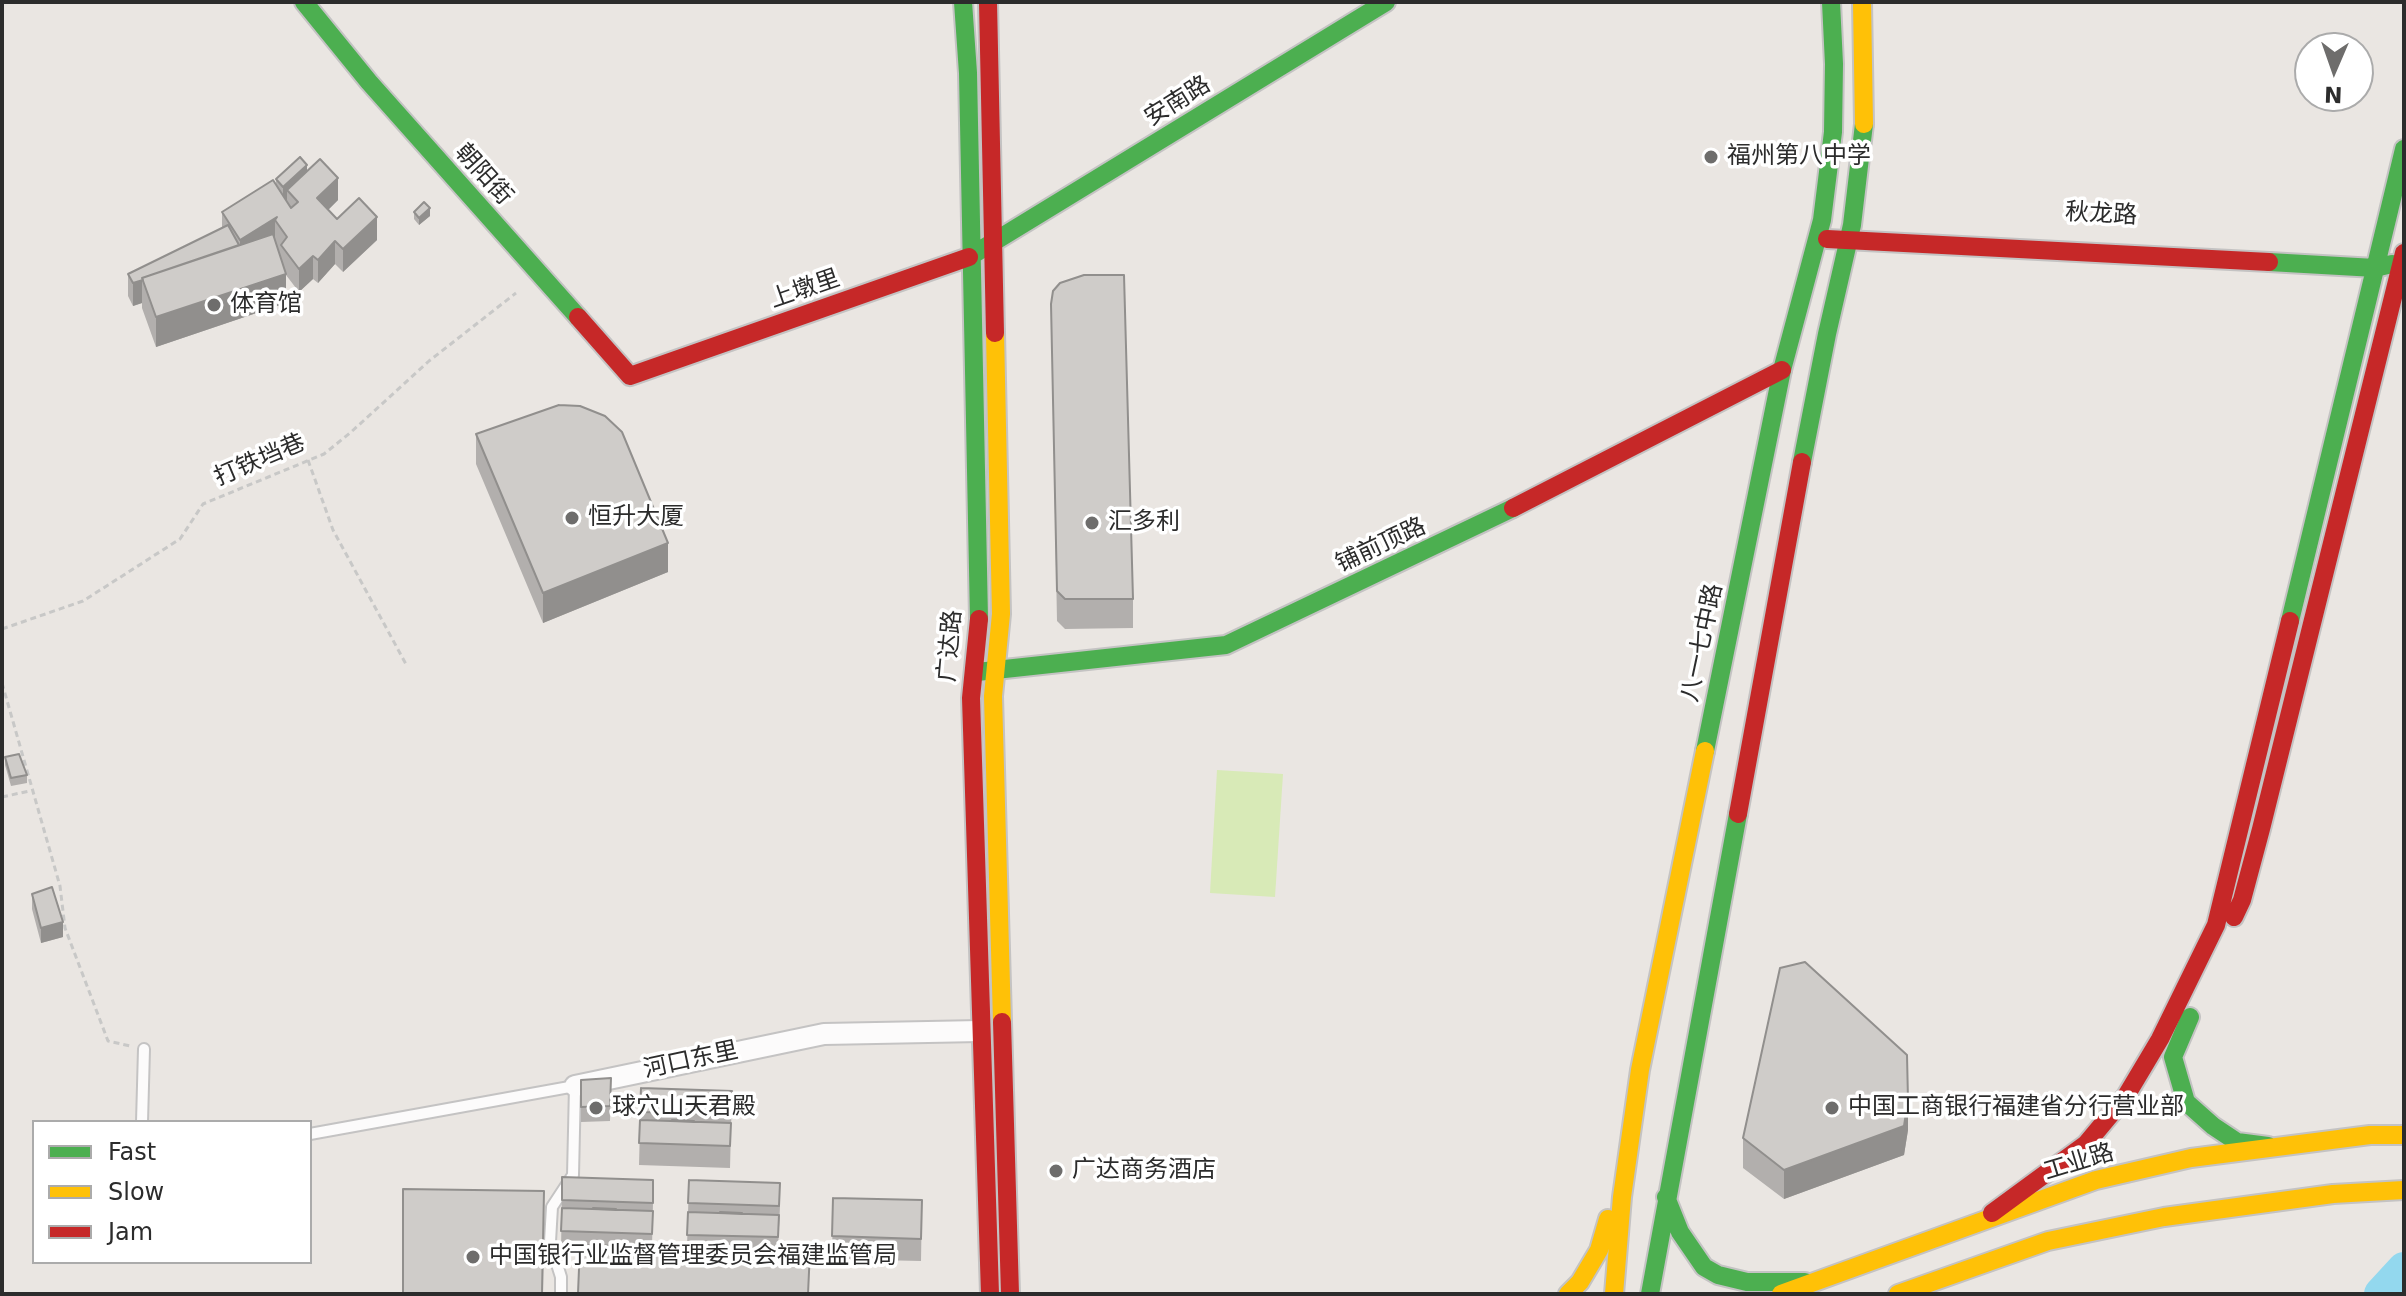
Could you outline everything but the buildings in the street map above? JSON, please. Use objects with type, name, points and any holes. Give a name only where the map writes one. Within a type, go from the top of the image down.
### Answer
[{"type":"main road","name":"朝阳街","points":[[304,2],[369,82],[630,376]]},
{"type":"main road","name":"广达路","points":[[963,2],[968,87],[979,615],[972,672],[990,1294]]},
{"type":"main road","name":"广达路","points":[[988,2],[1001,614],[994,671],[1010,1294]]},
{"type":"main road","name":"安南路","points":[[994,244],[1386,2]]},
{"type":"main road","name":"八一七中路","points":[[1614,1294],[1622,1197],[1640,1070],[1782,370],[1820,229],[1833,118],[1831,2]]},
{"type":"main road","points":[[1650,1294],[1827,334],[1850,232],[1863,146],[1862,2]]},
{"type":"main road","points":[[1979,1222],[2086,1144],[2126,1096],[2160,1039],[2216,925],[2404,149]]},
{"type":"main road","name":"秋龙路","points":[[1820,229],[2377,261],[2403,259]]},
{"type":"main road","name":"上墩里","points":[[630,376],[970,257],[994,244]]},
{"type":"main road","points":[[2277,1147],[2237,1142],[2213,1126],[2186,1102],[2173,1057],[2242,900],[2403,259]]},
{"type":"main road","name":"铺前顶路","points":[[972,672],[1226,645],[1458,536],[1782,370]]},
{"type":"main road","name":"工业路","points":[[1781,1294],[2096,1180],[2191,1158],[2370,1135],[2404,1135]]},
{"type":"main road","points":[[1898,1294],[2048,1241],[2164,1217],[2333,1194],[2404,1190]]},
{"type":"main road","points":[[1568,1294],[1580,1282],[1599,1250],[1608,1219],[1622,1197]]},
{"type":"main road","points":[[1666,1197],[1680,1232],[1704,1267],[1718,1275],[1747,1282],[1815,1282]]},
{"type":"street","name":"河口东里","points":[[575,1086],[824,1034],[980,1031]]},
{"type":"lane","points":[[142,1120],[144,1049]]},
{"type":"lane","points":[[561,1294],[561,1277],[550,1242],[552,1207],[573,1175],[575,1086]]},
{"type":"lane","name":"河口东里","points":[[312,1134],[575,1086]]},
{"type":"path","name":"打铁垱巷","points":[[2,629],[83,601],[180,539],[203,504],[324,454],[429,361],[516,293]]},
{"type":"path","points":[[308,460],[333,530],[407,666]]},
{"type":"path","points":[[2,683],[60,886],[65,928],[108,1041],[144,1049]]},
{"type":"path","points":[[2,797],[34,790]]},
{"type":"green space","points":[[1217,770],[1283,774],[1275,897],[1210,893]]},
{"type":"waterway","points":[[2381,1294],[2404,1269]]},
{"type":"traffic: fast","points":[[304,2],[369,82],[578,317]]},
{"type":"traffic: fast","points":[[963,2],[968,73],[979,619]]},
{"type":"traffic: fast","points":[[969,257],[1386,2]]},
{"type":"traffic: fast","points":[[1705,751],[1782,370],[1822,220],[1833,132],[1831,2]]},
{"type":"traffic: fast","points":[[1802,462],[1852,225],[1864,124]]},
{"type":"traffic: fast","points":[[2290,621],[2404,149]]},
{"type":"traffic: fast","points":[[2269,262],[2375,268],[2392,264]]},
{"type":"traffic: fast","points":[[977,672],[1226,645],[1513,508]]},
{"type":"traffic: fast","points":[[1650,1294],[1738,814]]},
{"type":"traffic: fast","points":[[2190,1017],[2173,1057],[2186,1102],[2237,1142],[2268,1146]]},
{"type":"traffic: fast","points":[[1666,1197],[1680,1232],[1704,1267],[1718,1275],[1747,1282],[1805,1282]]},
{"type":"traffic: slow","points":[[1862,2],[1864,124]]},
{"type":"traffic: slow","points":[[995,333],[1001,614],[993,696],[1002,1022]]},
{"type":"traffic: slow","points":[[1614,1294],[1622,1197],[1640,1070],[1705,751]]},
{"type":"traffic: slow","points":[[1781,1294],[2096,1180],[2191,1158],[2370,1135],[2404,1135]]},
{"type":"traffic: slow","points":[[1898,1294],[2048,1241],[2164,1217],[2333,1194],[2404,1190]]},
{"type":"traffic: slow","points":[[1568,1294],[1580,1282],[1599,1250],[1608,1219]]},
{"type":"traffic: jam","points":[[988,2],[995,333]]},
{"type":"traffic: jam","points":[[1827,239],[2269,262]]},
{"type":"traffic: jam","points":[[2234,917],[2242,900],[2261,829],[2404,253]]},
{"type":"traffic: jam","points":[[578,317],[630,376],[969,257]]},
{"type":"traffic: jam","points":[[1513,508],[1782,370]]},
{"type":"traffic: jam","points":[[1738,814],[1802,462]]},
{"type":"traffic: jam","points":[[979,619],[971,698],[990,1294]]},
{"type":"traffic: jam","points":[[1992,1213],[2086,1144],[2126,1096],[2160,1039],[2216,925],[2290,621]]},
{"type":"traffic: jam","points":[[1002,1022],[1010,1294]]},
{"type":"place","name":"福州第八中学","points":[[1711,157]]},
{"type":"place","name":"体育馆","points":[[214,305]]},
{"type":"place","name":"恒升大厦","points":[[572,518]]},
{"type":"place","name":"汇多利","points":[[1092,523]]},
{"type":"place","name":"球穴山天君殿","points":[[596,1108]]},
{"type":"place","name":"中国工商银行福建省分行营业部","points":[[1832,1108]]},
{"type":"place","name":"广达商务酒店","points":[[1056,1171]]},
{"type":"place","name":"中国银行业监督管理委员会福建监管局","points":[[473,1257]]}]
